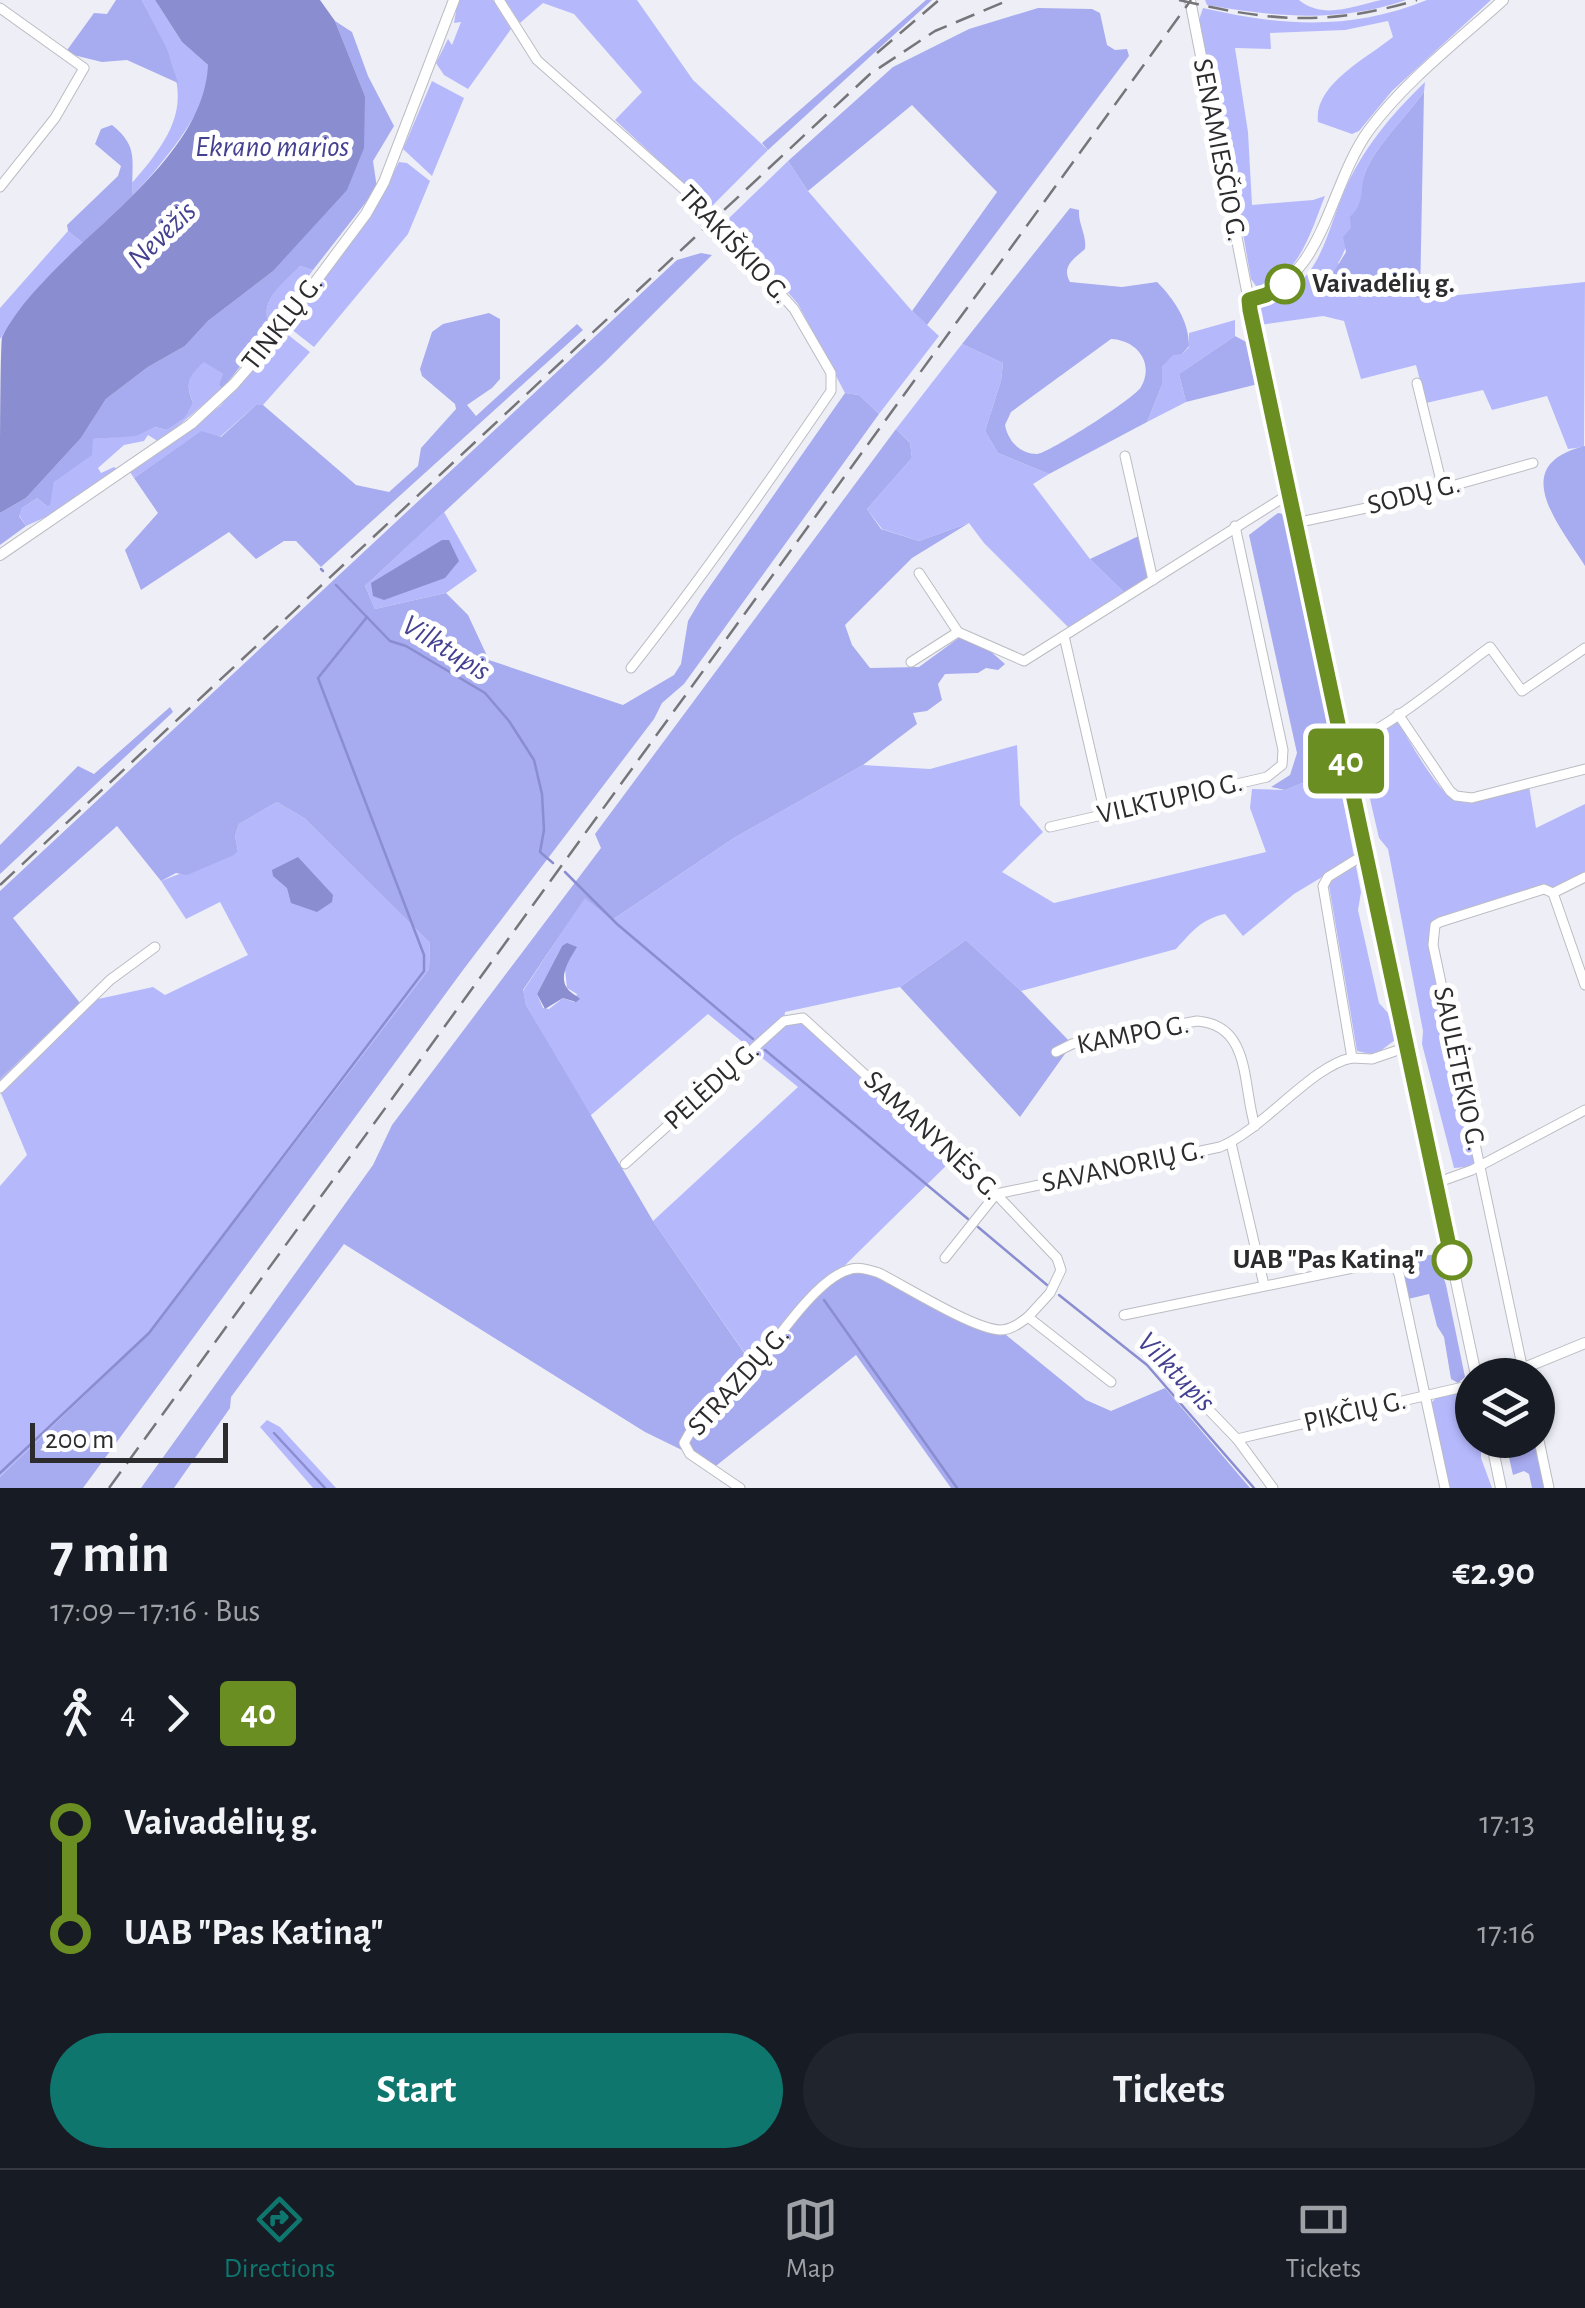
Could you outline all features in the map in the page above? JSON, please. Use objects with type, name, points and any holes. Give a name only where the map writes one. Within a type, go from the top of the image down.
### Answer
[{"type":"main road","name":"TINKLŲ G.","points":[[0,555],[191,424],[234,384],[272,340],[366,214],[384,182],[454,0]]},
{"type":"main road","name":"SENAMIESČIO G.","points":[[1190,0],[1295,523],[1472,1358]]},
{"type":"main road","points":[[1249,300],[1274,291],[1303,265],[1344,171],[1370,128],[1397,97],[1503,0]]},
{"type":"main road","points":[[1554,1358],[1585,1344]]},
{"type":"main road","points":[[1495,1458],[1502,1488]]},
{"type":"street","name":"TRAKIŠKIO G.","points":[[499,0],[538,60],[698,202],[794,310],[833,383],[753,504],[631,668]]},
{"type":"street","points":[[0,8],[84,68],[55,118],[0,186]]},
{"type":"street","points":[[1416,383],[1443,489]]},
{"type":"street","points":[[1125,456],[1153,580]]},
{"type":"street","name":"SODŲ G.","points":[[1295,523],[1443,489],[1532,463]]},
{"type":"street","points":[[920,572],[958,632],[1024,662],[1289,494]]},
{"type":"street","name":"VILKTUPIO G.","points":[[1050,827],[1267,777],[1282,765],[1280,732],[1235,526]]},
{"type":"street","points":[[912,662],[958,632]]},
{"type":"street","points":[[1064,636],[1104,814]]},
{"type":"street","points":[[1342,745],[1361,738],[1398,714],[1490,648],[1522,691],[1585,648]]},
{"type":"street","points":[[1398,714],[1443,783],[1456,796],[1472,798],[1585,769]]},
{"type":"street","points":[[1366,854],[1328,877],[1323,886],[1352,1058],[1372,1059],[1407,1047]]},
{"type":"street","name":"SAULĖTEKIO G.","points":[[1520,1358],[1433,945],[1435,925],[1544,890],[1554,892],[1585,877]]},
{"type":"street","points":[[1554,892],[1585,985]]},
{"type":"street","points":[[0,1088],[110,980],[154,948]]},
{"type":"street","name":"PELĖDŲ G.","points":[[626,1164],[784,1021],[803,1018]]},
{"type":"street","name":"SAMANYNĖS G.","points":[[803,1018],[996,1194],[1056,1258],[1061,1270],[1050,1293],[1028,1317]]},
{"type":"street","name":"KAMPO G.","points":[[1056,1052],[1090,1041],[1198,1021],[1214,1022],[1228,1031],[1238,1048],[1255,1126]]},
{"type":"street","name":"SAVANORIŲ G.","points":[[996,1194],[1231,1143],[1333,1065],[1352,1058]]},
{"type":"street","points":[[1436,1183],[1479,1166],[1585,1110]]},
{"type":"street","points":[[1231,1143],[1264,1285]]},
{"type":"street","points":[[945,1258],[996,1194]]},
{"type":"street","points":[[1124,1315],[1392,1260],[1399,1274],[1444,1488]]},
{"type":"street","name":"STRAZDŲ G.","points":[[740,1488],[690,1454],[684,1443],[688,1434],[738,1389],[809,1300],[830,1280],[848,1270],[864,1268],[976,1323],[1000,1330],[1018,1325],[1028,1317]]},
{"type":"street","points":[[1028,1317],[1111,1382]]},
{"type":"street","points":[[1181,1381],[1237,1439],[1273,1488]]},
{"type":"street","name":"PIKČIŲ G.","points":[[1237,1439],[1455,1389]]},
{"type":"street","points":[[1543,1458],[1550,1488]]},
{"type":"shaded area","points":[[116,0],[142,0],[167,49],[178,83],[127,60],[102,62],[65,53],[94,13],[107,14]]},
{"type":"shaded area","points":[[142,0],[155,0],[182,42],[208,65],[208,78],[202,102],[186,130],[133,195],[132,183],[168,134],[178,95],[168,53]]},
{"type":"shaded area","points":[[458,0],[493,0],[511,29],[468,89],[444,75],[436,63],[448,39],[452,45],[461,22],[454,23]]},
{"type":"shaded area","points":[[505,0],[637,0],[693,80],[768,150],[710,208],[615,120],[642,92],[574,14],[543,3],[520,23]]},
{"type":"shaded area","points":[[926,0],[932,0],[768,150],[762,143]]},
{"type":"shaded area","points":[[1205,0],[1299,0],[1329,10],[1381,0],[1406,0],[1357,12],[1307,16],[1232,9],[1207,5]]},
{"type":"shaded area","points":[[1427,0],[1491,0],[1392,91],[1359,131],[1352,134],[1318,122],[1319,109],[1333,84],[1393,37],[1388,21],[1345,30],[1270,33],[1271,49],[1235,48],[1248,132],[1252,205],[1325,196],[1309,238],[1293,265],[1270,283],[1256,286],[1251,279],[1236,178],[1229,164],[1198,23],[1203,8],[1288,22],[1343,21]]},
{"type":"shaded area","points":[[1038,8],[1092,9],[1100,13],[1107,45],[1115,50],[1127,49],[1129,56],[927,325],[912,311],[997,192],[912,105],[808,191],[788,161],[893,67],[969,29]]},
{"type":"shaded area","points":[[335,21],[352,32],[368,76],[394,126],[373,161],[377,188],[313,270],[300,266],[279,287],[267,310],[271,328],[223,388],[219,385],[223,374],[204,362],[190,381],[193,403],[185,417],[167,430],[155,427],[136,436],[93,439],[92,455],[54,482],[50,505],[37,498],[22,508],[19,516],[26,526],[0,545],[0,513],[26,498],[81,438],[106,399],[148,367],[185,346],[208,321],[272,272],[365,96]]},
{"type":"shaded area","points":[[432,81],[464,98],[432,176],[403,149]]},
{"type":"shaded area","points":[[1425,82],[1424,92],[1367,168],[1360,211],[1338,263],[1362,285],[1395,286],[1401,294],[1420,299],[1585,282],[1584,447],[1568,449],[1547,396],[1492,410],[1483,390],[1426,403],[1416,365],[1361,379],[1344,321],[1323,316],[1259,325],[1260,309],[1309,272],[1368,147]]},
{"type":"shaded area","points":[[1424,92],[1420,299],[1401,294],[1395,286],[1362,285],[1355,290],[1334,284],[1333,273],[1346,252],[1343,237],[1351,228],[1350,217],[1359,205],[1367,168]]},
{"type":"shaded area","points":[[112,125],[131,149],[133,195],[83,243],[68,231],[67,225],[118,176],[121,166],[95,144],[101,129]]},
{"type":"shaded area","points":[[788,161],[808,191],[912,311],[939,336],[879,414],[859,395],[845,393],[798,304],[726,221]]},
{"type":"shaded area","points":[[399,162],[407,163],[430,181],[408,234],[314,347],[291,329],[292,317],[381,197]]},
{"type":"shaded area","points":[[1070,208],[1079,210],[1085,249],[1068,267],[1070,282],[1122,287],[1157,282],[1179,311],[1189,346],[1162,367],[1162,385],[1147,422],[1049,474],[998,453],[985,431],[1003,363],[962,344]],"holes":[[[1111,339],[1120,340],[1141,354],[1146,369],[1141,387],[1091,424],[1045,451],[1025,452],[1016,446],[1005,425],[1011,412]]]},
{"type":"shaded area","points":[[68,231],[83,243],[41,284],[0,339],[0,308]]},
{"type":"shaded area","points":[[701,253],[712,255],[605,362],[365,586],[375,609],[446,593],[468,615],[489,660],[623,705],[674,675],[681,664],[688,621],[701,599],[845,393],[859,395],[879,414],[684,684],[662,703],[654,719],[463,970],[83,1488],[0,1488],[0,1477],[147,1335],[429,969],[430,943],[304,818],[277,802],[239,824],[235,836],[238,851],[234,855],[187,875],[176,873],[161,881],[117,826],[13,918],[80,1003],[0,1079],[0,891],[677,260]]},
{"type":"shaded area","points":[[300,266],[313,270],[271,328],[267,319],[269,301]]},
{"type":"shaded area","points":[[489,313],[500,319],[500,379],[467,405],[476,416],[577,324],[583,330],[321,567],[296,541],[284,541],[256,559],[229,532],[141,590],[125,550],[158,513],[134,478],[201,431],[221,437],[256,405],[263,405],[356,485],[389,492],[418,466],[421,448],[456,409],[422,376],[420,369],[432,332],[443,324]]},
{"type":"shaded area","points":[[1235,320],[1235,336],[1179,374],[1186,402],[1147,422],[1162,385],[1162,367],[1173,354],[1182,354],[1189,347],[1189,333]]},
{"type":"shaded area","points":[[287,334],[310,352],[263,405],[256,405],[220,437],[200,432],[134,478],[130,472],[220,406],[273,343]]},
{"type":"shaded area","points":[[1235,336],[1250,344],[1258,384],[1186,402],[1179,374]]},
{"type":"shaded area","points":[[962,344],[1003,363],[985,431],[998,453],[1049,474],[1033,484],[1090,559],[1128,596],[1072,631],[969,523],[919,541],[882,529],[867,509],[912,458],[910,443],[896,429]]},
{"type":"shaded area","points":[[204,361],[223,374],[223,388],[159,442],[148,435],[144,441],[124,445],[98,468],[101,473],[114,467],[118,470],[26,526],[19,515],[22,508],[37,498],[47,506],[54,482],[93,439],[136,435],[155,427],[167,430],[184,417],[193,403],[190,380]]},
{"type":"shaded area","points":[[165,379],[183,402],[155,424],[137,401]]},
{"type":"shaded area","points":[[896,429],[910,443],[912,458],[867,509],[881,529],[919,541],[969,523],[912,558],[845,625],[852,645],[870,668],[919,667],[960,637],[990,651],[1005,664],[998,670],[945,674],[938,684],[942,700],[927,711],[913,713],[917,724],[863,765],[734,838],[612,920],[585,898],[523,990],[526,1005],[653,1221],[754,1367],[830,1280],[864,1268],[976,1323],[1000,1330],[1086,1400],[1111,1411],[1165,1388],[1250,1488],[951,1488],[856,1355],[712,1469],[645,1432],[344,1244],[231,1397],[230,1408],[174,1488],[141,1488],[373,1165],[392,1125],[601,848],[595,834]]},
{"type":"shaded area","points":[[1585,446],[1585,566],[1553,514],[1544,481],[1548,467],[1561,455]]},
{"type":"shaded area","points":[[444,512],[477,571],[446,593],[375,609],[365,586]]},
{"type":"shaded area","points":[[1278,513],[1283,514],[1337,769],[1285,790],[1271,787],[1290,775],[1297,753],[1249,535]]},
{"type":"shaded area","points":[[1143,534],[1153,580],[1128,596],[1090,559]]},
{"type":"shaded area","points":[[170,707],[173,712],[0,874],[0,845],[78,766],[94,774]]},
{"type":"shaded area","points":[[1394,716],[1432,776],[1457,801],[1482,799],[1529,786],[1536,828],[1585,804],[1585,877],[1568,887],[1543,890],[1440,922],[1433,932],[1479,1166],[1454,1168],[1422,1044],[1423,1031],[1388,849],[1379,838],[1358,747],[1361,738]]},
{"type":"shaded area","points":[[1017,745],[1020,805],[1043,832],[1002,872],[1054,903],[1266,852],[1250,808],[1252,789],[1285,790],[1337,769],[1361,892],[1358,910],[1379,1003],[1388,1013],[1395,1040],[1375,1055],[1357,1051],[1327,874],[1294,894],[1243,936],[1225,914],[1203,923],[1176,949],[1021,991],[966,940],[900,987],[785,1012],[784,1020],[797,1017],[955,1157],[830,1280],[755,1368],[653,1221],[798,1087],[708,1014],[590,1116],[526,1005],[523,991],[585,897],[612,920],[734,838],[863,765],[930,769]],"holes":[[[562,946],[569,958],[565,969],[567,988],[577,994],[574,1002],[563,998],[549,1009],[543,1008],[537,994]]]},
{"type":"shaded area","points":[[277,802],[304,818],[430,943],[429,969],[147,1335],[0,1477],[0,1186],[27,1155],[0,1091],[0,1079],[80,1003],[153,987],[165,995],[248,955],[220,902],[186,919],[161,881],[238,851],[235,836],[239,824]]},
{"type":"shaded area","points":[[966,940],[1072,1044],[1020,1117],[900,987]]},
{"type":"shaded area","points":[[1436,1254],[1461,1358],[1455,1358],[1455,1381],[1451,1379],[1444,1337],[1429,1294],[1408,1299],[1400,1260]]},
{"type":"shaded area","points":[[1455,1393],[1455,1458],[1481,1458],[1492,1488],[1449,1488],[1431,1403]]},
{"type":"shaded area","points":[[267,1420],[280,1427],[336,1488],[313,1488],[260,1427]]},
{"type":"shaded area","points":[[1509,1458],[1538,1458],[1546,1488],[1532,1488],[1529,1474],[1524,1471],[1513,1475]]},
{"type":"water","name":"Ekrano marios","points":[[155,0],[320,0],[335,21],[365,96],[364,148],[347,190],[272,272],[208,321],[185,346],[148,367],[106,399],[81,438],[26,498],[0,513],[2,337],[24,304],[53,272],[153,174],[180,140],[200,104],[208,65],[182,42]]},
{"type":"water","points":[[442,540],[449,540],[459,561],[445,578],[384,600],[373,596],[371,583]]},
{"type":"water","points":[[298,857],[333,895],[332,902],[317,912],[291,903],[287,888],[273,876],[272,870]]},
{"type":"water","points":[[567,943],[577,947],[566,966],[565,983],[580,999],[576,1002],[563,998],[545,1009],[537,994]]},
{"type":"waterway","name":"Vilktupis","points":[[336,585],[390,641],[406,646],[485,693],[509,721],[534,760],[542,794],[544,830],[540,852],[553,863]]},
{"type":"waterway","points":[[0,1473],[149,1333],[424,971],[424,955],[318,678],[367,617]]},
{"type":"waterway","name":"Vilktupis","points":[[565,872],[617,924],[753,1039]]},
{"type":"waterway","name":"Vilktupis","points":[[765,1050],[968,1219]]},
{"type":"waterway","name":"Vilktupis","points":[[978,1227],[1047,1285]]},
{"type":"waterway","name":"Vilktupis","points":[[1059,1295],[1147,1365],[1254,1488]]},
{"type":"waterway","points":[[824,1300],[957,1488]]},
{"type":"waterway","points":[[274,1433],[325,1488]]},
{"type":"railway","points":[[877,53],[939,0]]},
{"type":"railway","points":[[0,885],[870,74],[935,31],[1009,0]]},
{"type":"railway","points":[[1179,0],[1241,13],[1298,18],[1354,14],[1417,0]]},
{"type":"railway","points":[[109,1488],[1191,0]]},
{"type":"bus line","name":"40","points":[[1285,284],[1249,300],[1250,310],[1452,1260]]},
{"type":"place","name":"Vaivadėlių g.","points":[[1285,284]]},
{"type":"place","name":"UAB \"Pas Katiną\"","points":[[1452,1260]]},
{"type":"water label","name":"Nevėžis","points":[[162,235]]}]
